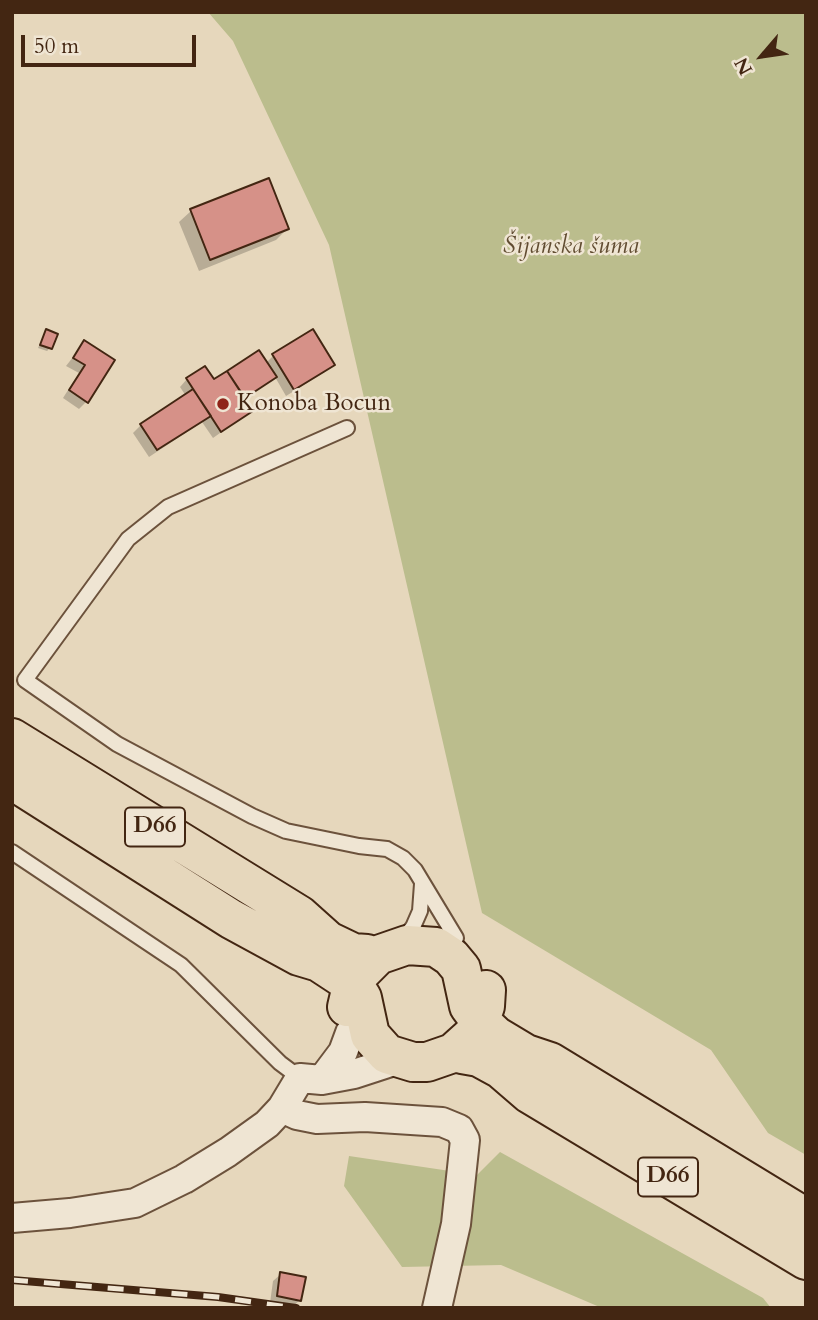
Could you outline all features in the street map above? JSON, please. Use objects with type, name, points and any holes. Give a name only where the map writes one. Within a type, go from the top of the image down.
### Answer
[{"type":"main road","name":"D66","points":[[12,738],[299,915],[361,933],[380,933],[395,943],[436,947],[451,957],[461,969],[469,1006],[494,1009],[550,1062],[806,1218]]},
{"type":"main road","name":"D66","points":[[12,780],[230,919],[299,956],[319,962],[350,1013],[355,1047],[387,1064],[386,1076],[416,1084],[432,1082],[450,1065],[530,1094],[806,1260]]},
{"type":"main road","name":"D66","points":[[395,943],[442,931],[456,938],[477,961],[483,975],[483,1006]]},
{"type":"main road","points":[[350,1013],[362,970],[395,943]]},
{"type":"main road","points":[[450,1065],[473,1035],[483,1006]]},
{"type":"street","points":[[12,1218],[135,1203],[184,1179],[267,1124],[311,1079],[343,1052],[350,1013]]},
{"type":"street","points":[[311,1079],[387,1064]]},
{"type":"street","points":[[282,1108],[297,1115],[317,1119],[365,1117],[416,1120],[442,1122],[459,1129],[465,1140],[456,1224],[437,1308]]},
{"type":"lane","points":[[347,428],[168,507],[128,539],[25,680],[117,744],[252,816],[286,831],[387,849],[403,858],[415,870],[456,938]]},
{"type":"lane","points":[[12,852],[181,965],[280,1063],[311,1079]]},
{"type":"lane","points":[[395,943],[420,911],[422,882]]},
{"type":"green space","name":"Šijanska šuma","points":[[208,12],[806,12],[806,1155],[768,1133],[711,1050],[482,913],[329,245],[233,41]]},
{"type":"green space","points":[[500,1152],[763,1298],[771,1308],[602,1308],[501,1265],[402,1267],[344,1186],[349,1156],[477,1175]]},
{"type":"building","points":[[269,178],[289,229],[210,260],[190,209]]},
{"type":"building","points":[[46,329],[58,334],[52,349],[40,345]]},
{"type":"building","points":[[313,329],[335,365],[294,390],[272,354]]},
{"type":"building","points":[[84,340],[115,360],[88,403],[69,390],[85,365],[73,358]]},
{"type":"building","points":[[259,350],[277,377],[245,398],[227,371]]},
{"type":"building","points":[[205,366],[214,379],[227,371],[253,411],[221,432],[186,378]]},
{"type":"building","points":[[193,389],[211,416],[157,450],[140,424]]},
{"type":"building","points":[[280,1272],[306,1277],[301,1301],[277,1296]]},
{"type":"railway","points":[[12,1280],[218,1297],[296,1308]]},
{"type":"place","name":"Konoba Bocun","points":[[223,404]]}]
